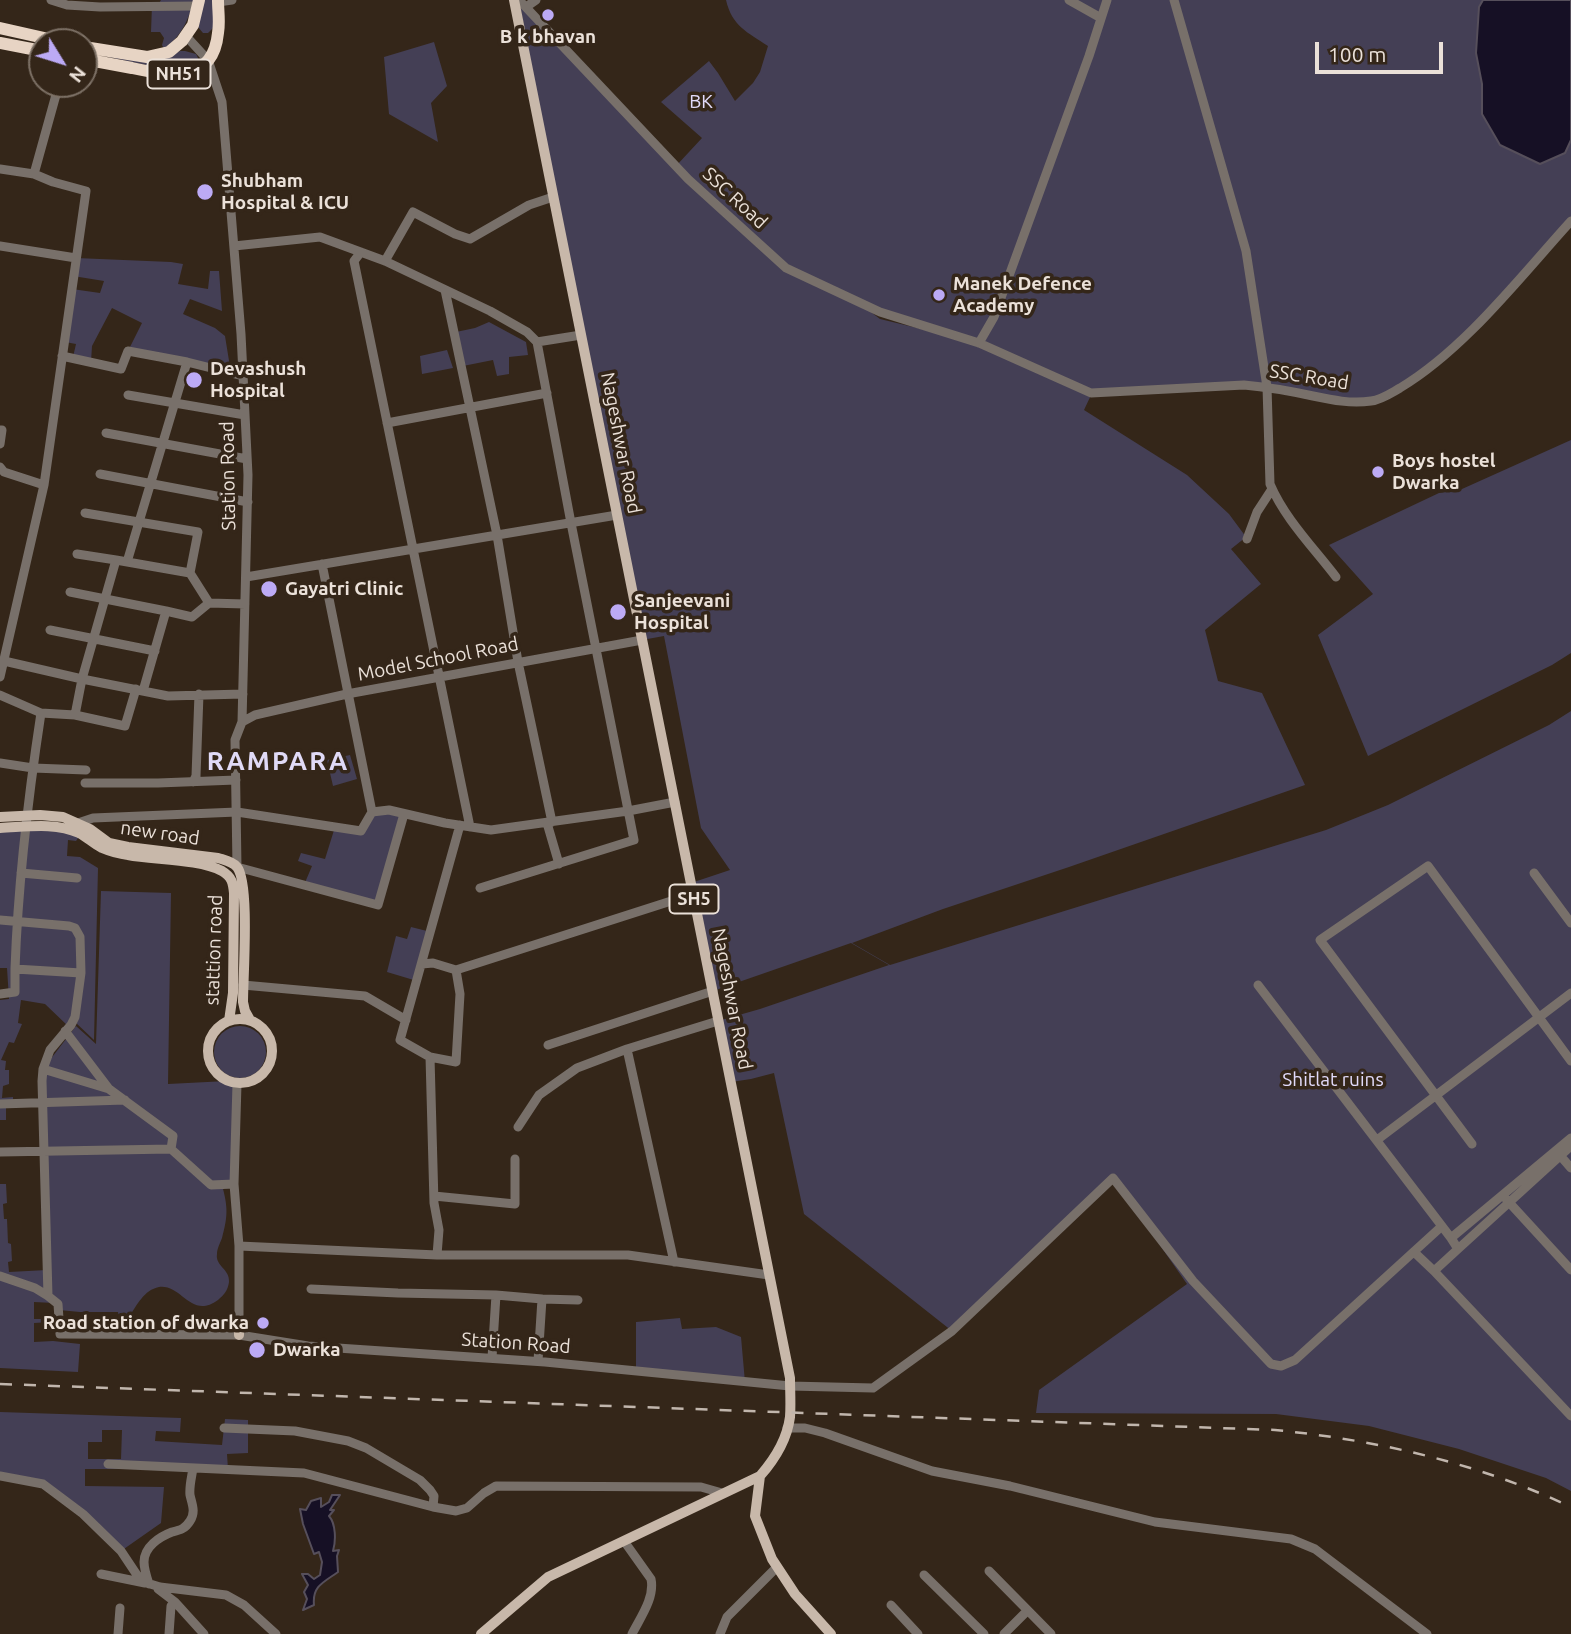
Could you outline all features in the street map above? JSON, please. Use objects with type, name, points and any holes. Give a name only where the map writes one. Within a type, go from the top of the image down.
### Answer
[{"type":"highway","name":"NH51","points":[[98,62],[171,75],[196,70],[212,54],[218,34],[218,1]]},
{"type":"highway","name":"NH51","points":[[98,49],[147,57],[169,52],[193,25],[199,3]]},
{"type":"highway","points":[[0,28],[28,34]]},
{"type":"highway","points":[[0,43],[28,48]]},
{"type":"main road","name":"Nageshwar Road","points":[[519,3],[581,335],[790,1378],[790,1418],[787,1428],[776,1457],[760,1476]]},
{"type":"main road","name":"new road","points":[[0,817],[26,821]]},
{"type":"main road","name":"new road","points":[[0,828],[26,821],[62,817],[102,848],[125,855],[214,868],[233,881]]},
{"type":"main road","name":"new road","points":[[76,827],[90,829],[109,843],[218,858],[237,867]]},
{"type":"main road","points":[[237,867],[241,876],[244,904],[245,1011],[250,1020]]},
{"type":"main road","name":"stattion road","points":[[229,1021],[233,993],[233,881]]},
{"type":"main road","points":[[250,1020],[267,1032],[273,1052],[271,1062],[258,1079],[237,1084],[218,1075],[211,1066],[208,1045],[219,1026],[229,1021],[250,1020]]},
{"type":"main road","points":[[481,1634],[548,1577],[760,1476]]},
{"type":"main road","points":[[760,1476],[755,1516],[772,1559],[795,1594],[831,1634]]},
{"type":"street","points":[[51,0],[67,5],[100,7],[199,3]]},
{"type":"street","points":[[218,1],[232,0]]},
{"type":"street","points":[[519,3],[536,0]]},
{"type":"street","points":[[1069,0],[1101,18]]},
{"type":"street","points":[[979,343],[994,317],[1107,0]]},
{"type":"street","points":[[1174,0],[1246,251],[1267,387],[1270,484],[1276,499],[1336,577]]},
{"type":"street","name":"SSC Road","points":[[519,3],[688,179],[786,268],[880,312],[979,343],[1091,393],[1244,385],[1349,403],[1374,401],[1418,377],[1451,350],[1571,221]]},
{"type":"street","name":"Station Road","points":[[186,36],[208,60],[222,102],[243,376],[248,502],[243,722],[235,740],[236,780]]},
{"type":"street","points":[[34,174],[55,98]]},
{"type":"street","points":[[0,169],[34,174],[86,191],[44,485],[0,677]]},
{"type":"street","points":[[385,261],[413,212],[470,239],[528,205],[554,197]]},
{"type":"street","points":[[234,246],[320,237],[385,261],[445,290],[527,332],[537,342],[634,840],[480,888]]},
{"type":"street","points":[[0,246],[76,258]]},
{"type":"street","points":[[361,252],[354,261],[439,676],[465,826],[400,1040],[430,1057],[456,1062],[460,994],[456,970]]},
{"type":"street","points":[[445,290],[497,535],[518,662],[559,864]]},
{"type":"street","points":[[537,342],[581,335]]},
{"type":"street","points":[[62,356],[121,369],[128,351],[243,376]]},
{"type":"street","points":[[127,562],[187,362]]},
{"type":"street","points":[[387,423],[547,393]]},
{"type":"street","points":[[128,395],[245,415]]},
{"type":"street","points":[[0,430],[0,444]]},
{"type":"street","points":[[106,433],[247,459]]},
{"type":"street","points":[[0,467],[4,472],[44,485]]},
{"type":"street","points":[[100,474],[248,502]]},
{"type":"street","points":[[1247,539],[1257,512],[1272,489]]},
{"type":"street","points":[[85,513],[198,532],[190,573],[209,603]]},
{"type":"street","points":[[246,577],[617,515]]},
{"type":"street","points":[[77,554],[190,573]]},
{"type":"street","points":[[75,715],[82,680],[116,560]]},
{"type":"street","points":[[76,827],[93,818],[237,812],[361,831],[372,812],[322,564]]},
{"type":"street","points":[[70,592],[192,617],[209,603],[245,604]]},
{"type":"street","points":[[0,695],[41,713],[75,715],[125,726],[155,652],[166,611]]},
{"type":"street","points":[[50,630],[155,652]]},
{"type":"street","name":"Model School Road","points":[[243,722],[255,715],[347,694],[642,640]]},
{"type":"street","points":[[4,661],[82,680],[168,696],[243,694]]},
{"type":"street","points":[[193,782],[197,776],[199,694]]},
{"type":"street","points":[[0,994],[15,992],[16,922],[41,713]]},
{"type":"street","points":[[0,764],[86,770]]},
{"type":"street","points":[[85,783],[236,780],[237,867],[233,881]]},
{"type":"street","points":[[372,812],[388,810],[491,830],[675,802]]},
{"type":"street","points":[[237,867],[378,905],[404,814]]},
{"type":"street","points":[[1472,1144],[1320,940],[1428,866],[1571,1061]]},
{"type":"street","points":[[214,868],[228,873],[237,867]]},
{"type":"street","points":[[21,873],[76,878]]},
{"type":"street","points":[[1534,873],[1571,923]]},
{"type":"street","points":[[422,964],[433,963],[456,970],[693,894]]},
{"type":"street","points":[[0,920],[69,926],[75,929],[80,937],[81,973],[75,1017],[50,1050],[43,1069],[48,1296]]},
{"type":"street","points":[[15,970],[81,973]]},
{"type":"street","points":[[243,985],[365,996],[406,1020]]},
{"type":"street","points":[[1258,985],[1458,1249]]},
{"type":"street","points":[[548,1045],[713,991]]},
{"type":"street","points":[[1377,1140],[1571,993]]},
{"type":"street","points":[[518,1127],[538,1095],[577,1068],[627,1049],[719,1021]]},
{"type":"street","points":[[65,1031],[109,1088],[173,1136],[171,1149]]},
{"type":"street","points":[[627,1049],[674,1262]]},
{"type":"street","points":[[430,1057],[434,1196],[439,1230],[437,1255]]},
{"type":"street","points":[[43,1069],[109,1088]]},
{"type":"street","points":[[237,1084],[234,1184],[239,1246],[239,1330]]},
{"type":"street","points":[[0,1104],[125,1100]]},
{"type":"street","points":[[1558,1154],[1571,1138]]},
{"type":"street","points":[[1434,1270],[1506,1199],[1571,1146]]},
{"type":"street","points":[[0,1152],[171,1149],[211,1185],[234,1184]]},
{"type":"street","points":[[1558,1154],[1571,1168]]},
{"type":"street","points":[[434,1196],[515,1204],[515,1159]]},
{"type":"street","name":"Station Road","points":[[48,1296],[58,1304],[60,1334],[239,1330],[308,1346],[538,1361],[790,1386],[873,1388],[952,1331],[1113,1178],[1193,1281],[1271,1364],[1281,1366],[1295,1360],[1414,1252]]},
{"type":"street","points":[[1451,1238],[1506,1199]]},
{"type":"street","points":[[1506,1199],[1571,1270]]},
{"type":"street","points":[[1443,1226],[1414,1252],[1571,1416]]},
{"type":"street","points":[[239,1246],[437,1255],[628,1255],[769,1275]]},
{"type":"street","points":[[0,1276],[35,1288],[48,1296]]},
{"type":"street","points":[[311,1289],[578,1300]]},
{"type":"street","points":[[492,1358],[496,1295]]},
{"type":"street","points":[[538,1361],[542,1299]]},
{"type":"street","points":[[787,1428],[804,1428],[825,1433],[932,1471],[1010,1486],[1155,1522],[1291,1539],[1315,1549],[1427,1634]]},
{"type":"street","points":[[224,1429],[295,1431],[348,1441],[366,1448],[420,1480],[434,1496],[433,1507]]},
{"type":"street","points":[[108,1464],[304,1473],[456,1511],[467,1507],[496,1486],[701,1487],[722,1493]]},
{"type":"street","points":[[149,1584],[144,1562],[149,1548],[159,1538],[182,1529],[190,1522],[193,1514],[190,1485],[193,1468]]},
{"type":"street","points":[[0,1476],[43,1485],[74,1506],[121,1551],[137,1575],[175,1602],[204,1634]]},
{"type":"street","points":[[624,1541],[651,1579],[652,1586],[646,1606],[632,1634]]},
{"type":"street","points":[[720,1634],[727,1617],[777,1567]]},
{"type":"street","points":[[989,1571],[1051,1634]]},
{"type":"street","points":[[101,1574],[159,1587],[226,1595],[244,1605],[276,1634]]},
{"type":"street","points":[[924,1575],[984,1634]]},
{"type":"street","points":[[891,1605],[918,1634]]},
{"type":"street","points":[[169,1634],[171,1606]]},
{"type":"street","points":[[118,1634],[120,1608]]},
{"type":"street","points":[[1004,1634],[1027,1611]]},
{"type":"green space","points":[[161,0],[194,0],[183,27],[164,49],[164,38],[160,32],[151,32],[152,5],[158,5]]},
{"type":"green space","points":[[202,0],[214,0],[213,28],[208,33],[203,33],[198,27]]},
{"type":"green space","points":[[519,0],[676,166],[702,138],[661,102],[709,61],[735,101],[760,72],[768,46],[736,22],[726,0],[1483,0],[1479,7],[1476,53],[1482,84],[1482,114],[1565,153],[1571,140],[1571,221],[1451,350],[1388,395],[1349,403],[1267,387],[1092,393],[1084,410],[1187,475],[1229,514],[1246,537],[1231,549],[1261,584],[1205,630],[1218,681],[1262,693],[1305,785],[943,909],[852,943],[890,965],[1326,830],[1388,805],[1549,725],[1571,711],[1571,1491],[1546,1478],[1459,1449],[1369,1426],[1276,1414],[1036,1413],[1039,1390],[1187,1284],[1113,1178],[952,1331],[804,1214],[774,1073],[731,1082],[718,1021],[889,965],[851,943],[713,991],[691,883],[730,870],[701,828],[664,636],[642,640]],"holes":[[[863,306],[963,339],[880,319]]]},
{"type":"green space","points":[[434,42],[447,86],[431,103],[438,142],[389,114],[384,57]]},
{"type":"green space","points":[[180,51],[196,54],[196,64],[175,71],[103,56],[138,61],[164,59]]},
{"type":"green space","points":[[76,258],[183,264],[178,284],[208,289],[210,271],[219,271],[222,311],[190,299],[183,314],[215,328],[225,336],[231,373],[128,351],[142,323],[112,308],[92,346],[91,362],[73,357],[76,344],[65,342],[72,289],[100,293],[104,281],[73,276]]},
{"type":"green space","points":[[489,322],[526,342],[528,355],[509,357],[509,374],[497,376],[493,360],[463,366],[456,332]]},
{"type":"green space","points":[[447,350],[453,368],[422,374],[420,356]]},
{"type":"green space","points":[[1571,440],[1571,653],[1552,665],[1368,756],[1318,635],[1373,594],[1329,545],[1439,493],[1462,489]]},
{"type":"green space","points":[[350,755],[357,779],[333,786],[327,760]]},
{"type":"green space","points":[[372,812],[404,814],[378,905],[304,885],[312,866],[298,861],[301,853],[325,859],[335,827],[361,831]]},
{"type":"green space","points":[[0,829],[81,834],[76,841],[68,840],[67,856],[80,857],[98,868],[94,1040],[75,1022],[69,1027],[45,1004],[21,1000],[18,1023],[22,1024],[14,1043],[9,1042],[1,1060],[6,1061],[5,1070],[9,1070],[9,1084],[3,1086],[2,1098],[13,1097],[13,1106],[6,1107],[6,1120],[0,1120],[0,1000],[9,999],[7,968],[0,968]]},
{"type":"green space","points":[[101,891],[171,893],[168,1084],[227,1081],[237,1084],[234,1184],[222,1185],[226,1217],[217,1254],[218,1262],[229,1278],[228,1285],[218,1300],[201,1306],[174,1291],[159,1287],[145,1295],[129,1317],[119,1319],[118,1312],[59,1310],[54,1303],[34,1302],[34,1319],[50,1319],[50,1322],[34,1323],[34,1342],[80,1344],[78,1372],[0,1368],[0,1184],[6,1184],[7,1203],[3,1204],[8,1243],[11,1244],[12,1261],[8,1262],[9,1272],[47,1270],[43,1069],[76,1026],[96,1044]]},
{"type":"green space","points":[[411,927],[431,932],[417,981],[387,972],[396,936],[407,939]]},
{"type":"green space","points":[[240,1026],[259,1033],[266,1052],[259,1071],[240,1078],[221,1071],[214,1052],[221,1033]]},
{"type":"green space","points":[[680,1318],[682,1329],[716,1327],[741,1337],[745,1382],[636,1371],[636,1322]]},
{"type":"green space","points":[[0,1412],[181,1418],[180,1432],[156,1431],[155,1441],[222,1445],[225,1419],[248,1420],[248,1453],[227,1454],[228,1469],[85,1469],[85,1486],[164,1487],[161,1523],[121,1551],[44,1485],[0,1476]],"holes":[[[102,1430],[122,1430],[121,1459],[88,1459],[88,1442],[102,1442]]]},
{"type":"shaded area","points":[[1483,0],[1571,0],[1571,140],[1565,153],[1540,164],[1500,145],[1482,114],[1482,84],[1476,53],[1479,7]]},
{"type":"shaded area","points":[[332,1495],[340,1495],[329,1516],[335,1533],[333,1551],[339,1550],[338,1572],[317,1589],[314,1605],[303,1610],[307,1599],[304,1592],[308,1585],[302,1574],[308,1574],[314,1579],[320,1575],[322,1562],[319,1552],[314,1554],[300,1509],[306,1510],[311,1501],[321,1498],[321,1507],[329,1502]]},
{"type":"railway","points":[[0,1384],[1275,1430],[1351,1440],[1426,1456],[1500,1478],[1571,1507]]},
{"type":"place","name":"B k bhavan","points":[[548,15]]},
{"type":"place","name":"Shubham Hospital & ICU","points":[[205,192]]},
{"type":"place","name":"Manek Defence Academy","points":[[939,295]]},
{"type":"place","name":"Devashush Hospital","points":[[194,380]]},
{"type":"place","name":"Boys hostel Dwarka","points":[[1378,472]]},
{"type":"place","name":"Gayatri Clinic","points":[[269,589]]},
{"type":"place","name":"Sanjeevani Hospital","points":[[618,612]]},
{"type":"place","name":"Road station of dwarka","points":[[263,1323]]},
{"type":"place","name":"Dwarka","points":[[257,1350]]},
{"type":"district","name":"RAMPARA","points":[[278,761]]},
{"type":"park label","name":"BK","points":[[701,102]]},
{"type":"park label","name":"Shitlat ruins","points":[[1333,1080]]}]
